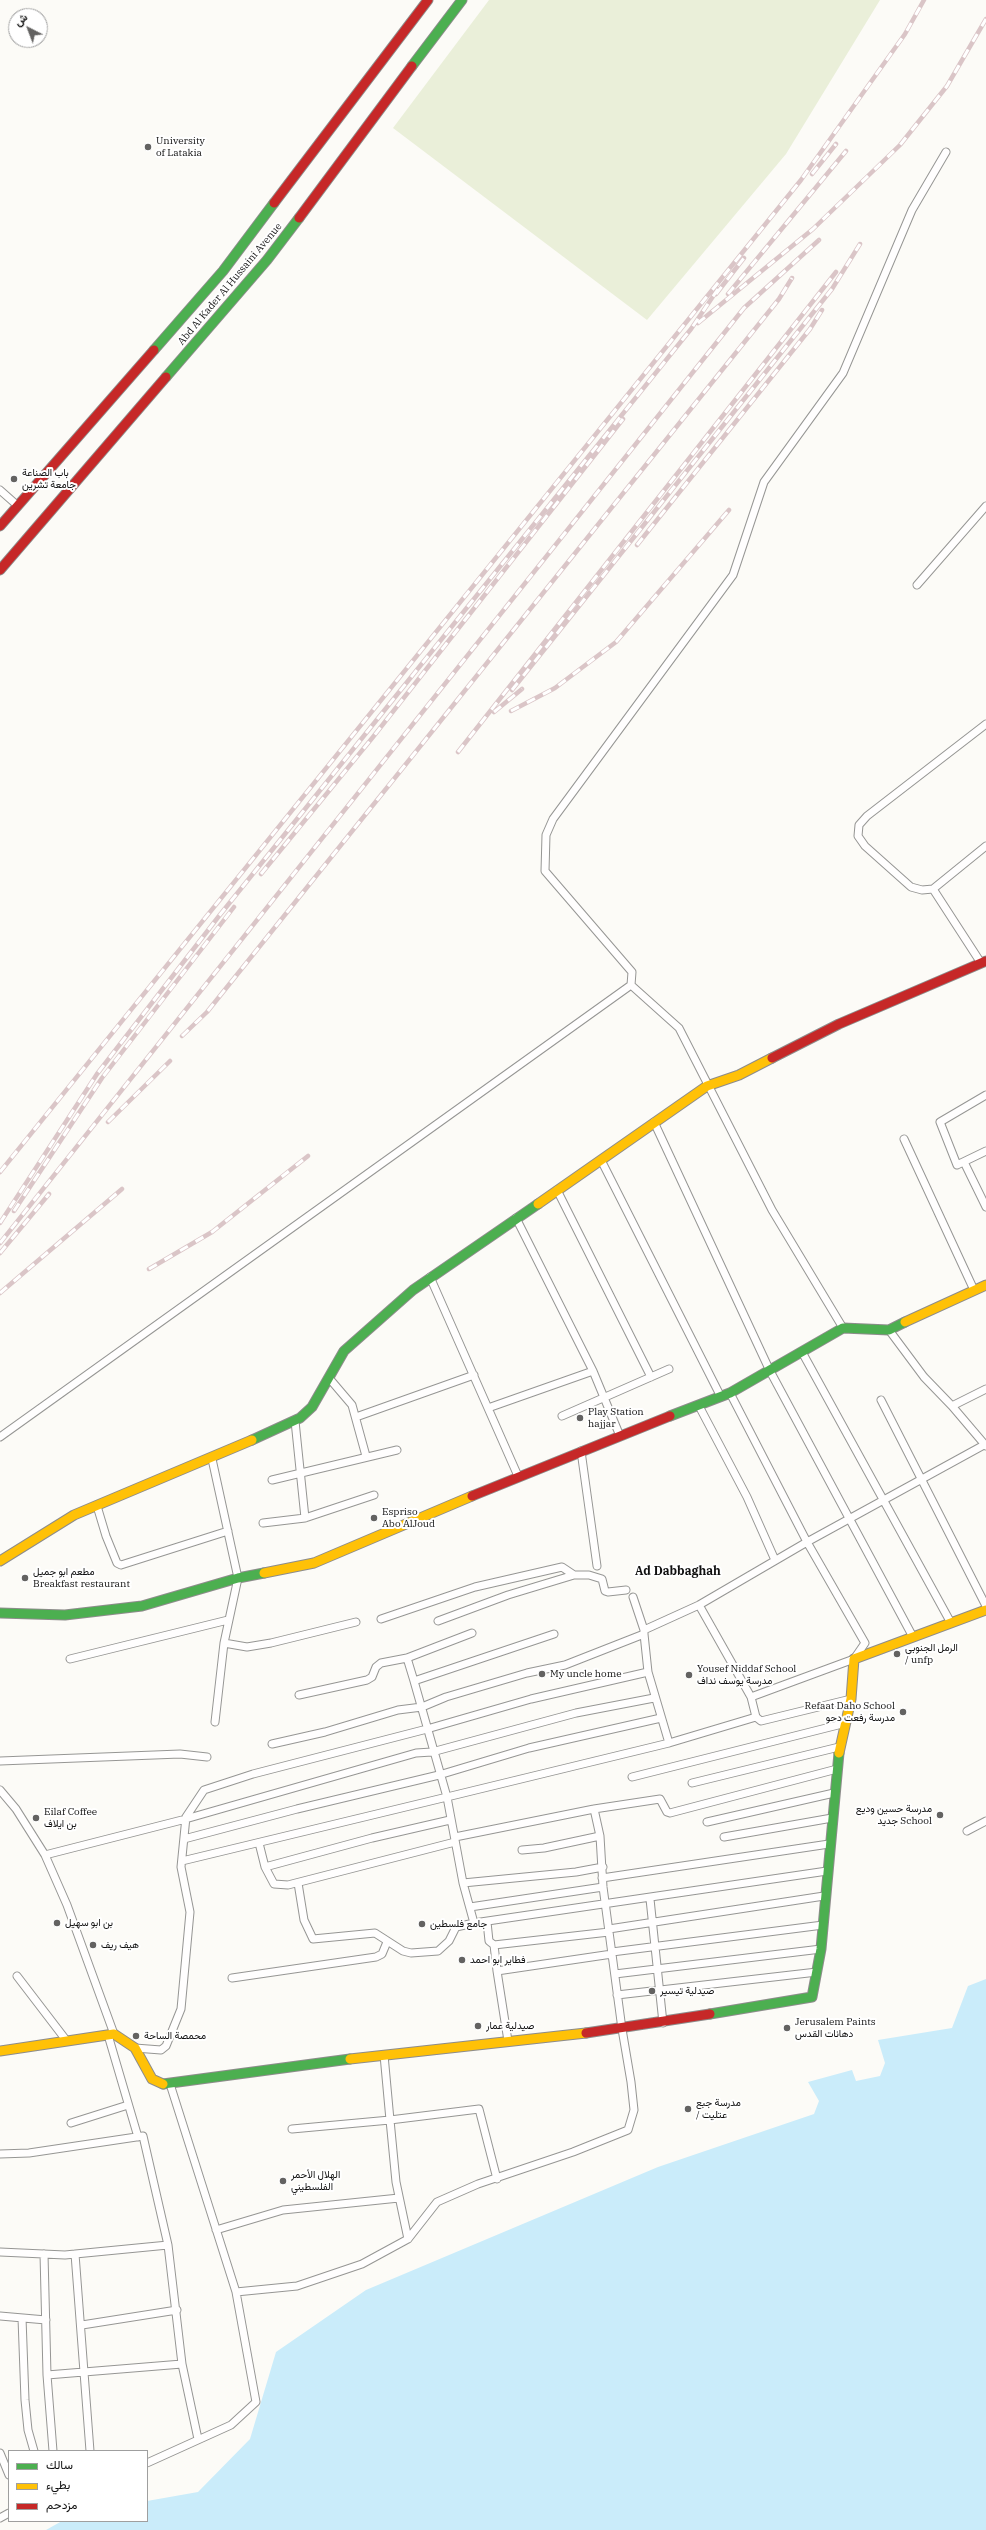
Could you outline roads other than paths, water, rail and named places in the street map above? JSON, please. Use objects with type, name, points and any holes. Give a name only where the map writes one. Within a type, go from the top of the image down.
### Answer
[{"type":"street","name":"Abd Al Kader Al Hussaini Avenue","points":[[0,526],[222,271],[428,0]]},
{"type":"street","name":"Abd Al Kader Al Hussaini Avenue","points":[[0,570],[268,260],[462,0]]},
{"type":"street","points":[[0,1437],[631,985],[632,972],[545,871],[546,835],[553,819],[733,575],[764,482],[843,373],[912,210],[946,152]]},
{"type":"street","points":[[0,490],[18,506]]},
{"type":"street","points":[[917,585],[986,506]]},
{"type":"street","points":[[986,724],[859,825],[858,836],[865,846],[903,881],[911,887],[922,890],[933,890],[986,846]]},
{"type":"street","points":[[0,1561],[74,1515],[212,1459],[295,1421],[312,1407],[338,1360],[351,1343],[430,1277],[707,1086],[739,1075],[839,1024],[984,962],[933,890]]},
{"type":"street","points":[[631,985],[679,1028],[707,1086],[772,1210],[843,1328]]},
{"type":"street","points":[[986,1095],[940,1122],[958,1165],[986,1151]]},
{"type":"street","points":[[654,1122],[770,1371],[913,1637]]},
{"type":"street","points":[[904,1139],[974,1290]]},
{"type":"street","points":[[601,1160],[721,1397]]},
{"type":"street","points":[[964,1162],[986,1207]]},
{"type":"street","points":[[557,1190],[651,1377]]},
{"type":"street","points":[[516,1218],[593,1371],[620,1436]]},
{"type":"street","points":[[430,1277],[518,1476]]},
{"type":"street","points":[[0,1614],[65,1615],[142,1606],[238,1578],[314,1563],[518,1476],[721,1397],[770,1371],[843,1328],[889,1330],[986,1285]]},
{"type":"street","points":[[272,1744],[325,1732],[398,1710],[422,1707],[446,1697],[527,1673],[565,1665],[644,1632],[699,1605],[849,1518],[985,1446],[952,1406],[924,1377],[889,1330]]},
{"type":"street","points":[[802,1352],[952,1623]]},
{"type":"street","points":[[562,1416],[669,1369]]},
{"type":"street","points":[[488,1408],[593,1371]]},
{"type":"street","points":[[356,1417],[474,1375]]},
{"type":"street","points":[[329,1378],[352,1405],[366,1456]]},
{"type":"street","points":[[952,1406],[986,1389]]},
{"type":"street","points":[[136,2048],[152,2079],[163,2084],[170,2084],[384,2055],[663,2023],[812,1997],[821,1949],[824,1896],[839,1747],[847,1723],[851,1699],[854,1659],[865,1643],[807,1542],[730,1393]]},
{"type":"street","points":[[881,1400],[920,1480],[986,1606]]},
{"type":"street","points":[[699,1406],[747,1497],[775,1560]]},
{"type":"street","points":[[295,1421],[305,1518]]},
{"type":"street","points":[[272,1480],[366,1456],[397,1450]]},
{"type":"street","points":[[581,1451],[597,1566]]},
{"type":"street","points":[[212,1459],[238,1578],[224,1643],[215,1722]]},
{"type":"street","points":[[263,1523],[305,1518],[374,1495]]},
{"type":"street","points":[[97,1506],[106,1536],[117,1563],[121,1565],[228,1532]]},
{"type":"street","points":[[382,1619],[474,1587],[562,1567],[574,1575]]},
{"type":"street","points":[[438,1621],[508,1595],[574,1575],[589,1575],[602,1579],[605,1591],[608,1592],[626,1590]]},
{"type":"street","points":[[633,1597],[644,1632],[648,1672],[654,1698],[669,1742]]},
{"type":"street","points":[[699,1605],[751,1698],[756,1717],[761,1721],[851,1699]]},
{"type":"street","points":[[751,1698],[986,1610]]},
{"type":"street","points":[[70,1659],[228,1620]]},
{"type":"street","points":[[224,1643],[247,1647],[271,1643],[356,1622]]},
{"type":"street","points":[[299,1695],[368,1680],[372,1678],[378,1665],[407,1658],[472,1633]]},
{"type":"street","points":[[414,1681],[554,1634]]},
{"type":"street","points":[[407,1658],[422,1707],[432,1752],[447,1797],[450,1820],[463,1883],[474,1923]]},
{"type":"street","points":[[0,2051],[66,2040],[111,2035],[136,2048],[161,2050],[166,2046],[180,2008],[181,1983],[190,1929],[190,1912],[181,1867],[186,1817],[204,1790],[293,1763],[427,1729],[532,1699],[648,1672]]},
{"type":"street","points":[[45,1855],[416,1753],[432,1752],[576,1714],[654,1698]]},
{"type":"street","points":[[182,1861],[259,1843],[274,1837],[447,1797],[669,1742],[756,1717]]},
{"type":"street","points":[[184,1839],[297,1809],[439,1775],[529,1748],[661,1718]]},
{"type":"street","points":[[632,1777],[847,1723]]},
{"type":"street","points":[[692,1783],[839,1747]]},
{"type":"street","points":[[0,1761],[180,1754],[207,1757]]},
{"type":"street","points":[[259,1843],[265,1867],[274,1884],[298,1883],[455,1839],[594,1809],[660,1799],[666,1812],[670,1813],[837,1769]]},
{"type":"street","points":[[0,1790],[16,1809],[45,1855],[67,1905],[111,2035],[128,2105],[138,2137]]},
{"type":"street","points":[[707,1822],[834,1793]]},
{"type":"street","points":[[236,2292],[297,2286],[362,2264],[408,2239],[438,2202],[478,2184],[497,2179],[628,2130],[634,2110],[603,1887],[600,1836],[594,1809]]},
{"type":"street","points":[[724,1838],[832,1818]]},
{"type":"street","points":[[265,1867],[372,1838],[450,1820]]},
{"type":"street","points":[[967,1831],[986,1821]]},
{"type":"street","points":[[522,1850],[544,1848],[600,1836]]},
{"type":"street","points":[[602,1878],[830,1844]]},
{"type":"street","points":[[463,1883],[576,1872],[603,1867]]},
{"type":"street","points":[[298,1883],[304,1920],[313,1939],[375,1933],[387,1942],[407,1952],[438,1951],[449,1941],[456,1927],[474,1923],[650,1899],[827,1871]]},
{"type":"street","points":[[470,1907],[603,1887]]},
{"type":"street","points":[[494,1945],[609,1931],[824,1896]]},
{"type":"street","points":[[650,1899],[654,1924],[663,2023]]},
{"type":"street","points":[[487,1922],[489,1941],[494,1945],[508,2041]]},
{"type":"street","points":[[497,1970],[823,1925]]},
{"type":"street","points":[[232,1978],[376,1958],[382,1954],[387,1942]]},
{"type":"street","points":[[614,1974],[657,1967],[821,1949]]},
{"type":"street","points":[[617,1995],[817,1972]]},
{"type":"street","points":[[17,1976],[66,2040]]},
{"type":"street","points":[[384,2055],[399,2198],[408,2239]]},
{"type":"street","points":[[148,2463],[231,2425],[256,2402],[236,2292],[170,2084]]},
{"type":"street","points":[[71,2124],[128,2105]]},
{"type":"street","points":[[292,2129],[390,2120],[479,2109],[497,2179]]},
{"type":"street","points":[[0,2154],[29,2153],[143,2136],[168,2245],[177,2310],[182,2364],[198,2439]]},
{"type":"street","points":[[216,2230],[283,2210],[399,2198]]},
{"type":"street","points":[[0,2252],[75,2254],[168,2245]]},
{"type":"street","points":[[44,2254],[47,2375],[53,2450]]},
{"type":"street","points":[[75,2254],[82,2325],[90,2450]]},
{"type":"street","points":[[82,2325],[177,2310]]},
{"type":"street","points":[[0,2316],[46,2320]]},
{"type":"street","points":[[22,2318],[25,2400],[28,2430],[34,2450]]},
{"type":"street","points":[[47,2375],[182,2364]]},
{"type":"street","points":[[0,2453],[8,2472]]},
{"type":"water","points":[[986,1979],[986,2530],[46,2530],[60,2522],[148,2522],[148,2501],[198,2492],[250,2439],[276,2352],[366,2290],[658,2167],[814,2114],[819,2101],[808,2082],[852,2070],[856,2081],[880,2076],[885,2063],[878,2040],[952,2028],[968,1986]]},
{"type":"railway","points":[[0,1172],[801,180],[905,34],[924,0]]},
{"type":"railway","points":[[698,323],[813,229],[900,145],[947,86],[986,19]]},
{"type":"railway","points":[[812,174],[836,144]]},
{"type":"railway","points":[[728,294],[846,151]]},
{"type":"railway","points":[[0,1243],[744,308],[819,240]]},
{"type":"railway","points":[[512,690],[832,289],[860,244]]},
{"type":"railway","points":[[716,294],[744,258]]},
{"type":"railway","points":[[458,752],[836,272]]},
{"type":"railway","points":[[182,1036],[207,1012],[779,299],[792,278]]},
{"type":"railway","points":[[0,1223],[97,1074],[219,916],[691,329],[718,289]]},
{"type":"railway","points":[[637,545],[810,329],[822,310]]},
{"type":"railway","points":[[261,874],[373,737],[623,419]]},
{"type":"railway","points":[[511,711],[555,688],[616,642],[729,510]]},
{"type":"railway","points":[[494,712],[522,689]]},
{"type":"railway","points":[[14,1211],[102,1078],[234,907]]},
{"type":"railway","points":[[108,1122],[170,1061]]},
{"type":"railway","points":[[149,1269],[212,1232],[308,1156]]},
{"type":"railway","points":[[0,1293],[122,1189]]},
{"type":"railway","points":[[0,1253],[49,1194]]},
{"type":"place","name":"University of Latakia","points":[[148,147]]},
{"type":"place","name":"باب الصناعة جامعة تشرين","points":[[14,479]]},
{"type":"place","name":"Play Station hajjar","points":[[580,1418]]},
{"type":"place","name":"Espriso Abo AlJoud","points":[[374,1518]]},
{"type":"place","name":"مطعم ابو جميل Breakfast restaurant","points":[[25,1578]]},
{"type":"place","name":"الرمل الجنوبي / unfp","points":[[897,1654]]},
{"type":"place","name":"My uncle home","points":[[542,1674]]},
{"type":"place","name":"Yousef Niddaf School مدرسة يوسف نداف","points":[[689,1675]]},
{"type":"place","name":"Refaat Daho School مدرسة رفعت دحو","points":[[903,1712]]},
{"type":"place","name":"مدرسة حسين وديع جديد School","points":[[940,1815]]},
{"type":"place","name":"Eilaf Coffee بن ايلاف","points":[[36,1818]]},
{"type":"place","name":"بن ابو سهيل","points":[[57,1923]]},
{"type":"place","name":"جامع فلسطين","points":[[422,1924]]},
{"type":"place","name":"هيف ريف","points":[[93,1945]]},
{"type":"place","name":"فطاير ابو احمد","points":[[462,1960]]},
{"type":"place","name":"صيدلية تيسير","points":[[652,1991]]},
{"type":"place","name":"صيدلية عمار","points":[[478,2026]]},
{"type":"place","name":"Jerusalem Paints دهانات القدس","points":[[787,2028]]},
{"type":"place","name":"محمصة الساحة","points":[[136,2036]]},
{"type":"place","name":"مدرسة جبع / عتليت","points":[[688,2109]]},
{"type":"place","name":"الهلال الأحمر الفلسطيني","points":[[283,2181]]},
{"type":"district","name":"Ad Dabbaghah","points":[[678,1572]]}]
